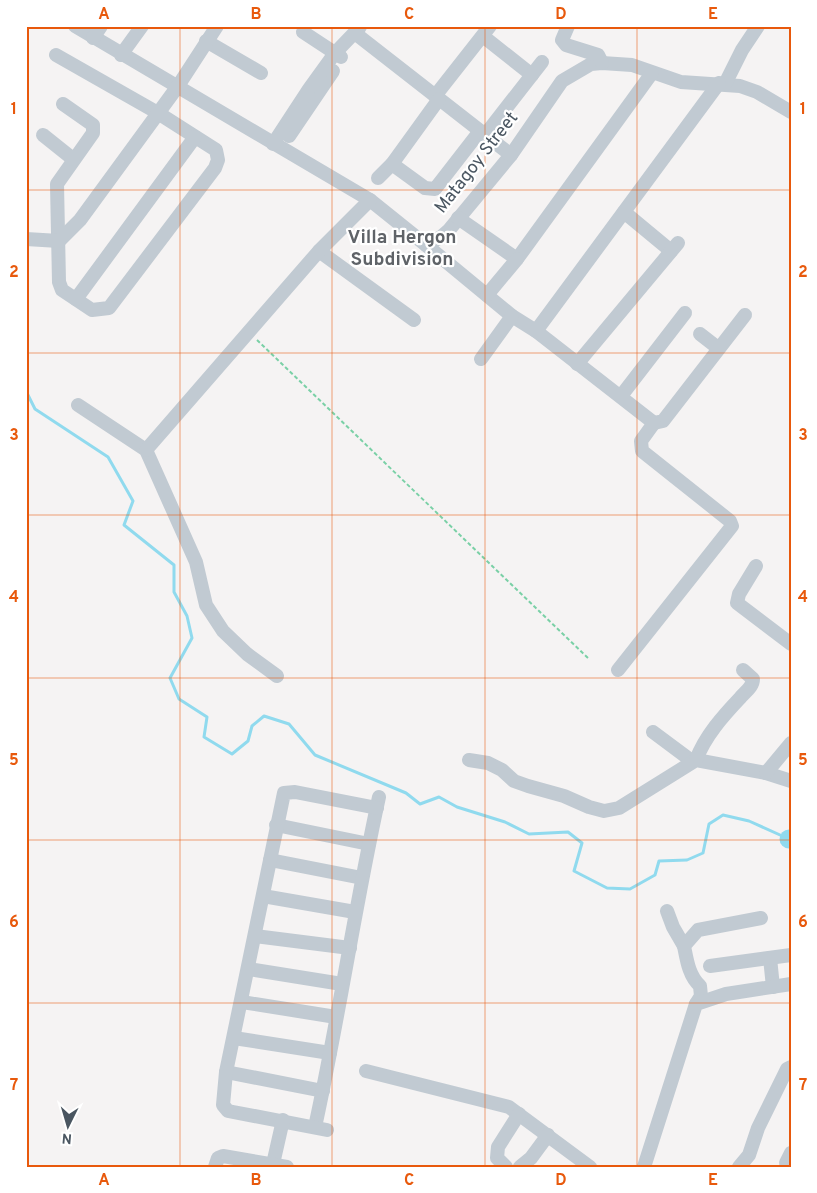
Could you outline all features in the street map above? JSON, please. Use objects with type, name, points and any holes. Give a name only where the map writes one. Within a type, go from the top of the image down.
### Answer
[{"type":"street","points":[[75,26],[97,32],[121,55],[178,86],[277,147],[370,200],[512,316],[536,331],[654,422],[663,421],[745,315]]},
{"type":"street","points":[[121,55],[142,26]]},
{"type":"street","points":[[26,239],[59,241],[80,220],[178,86],[217,26]]},
{"type":"street","points":[[568,26],[562,40],[566,45],[598,54],[602,63]]},
{"type":"street","points":[[536,331],[722,84],[758,26]]},
{"type":"street","points":[[303,32],[338,55]]},
{"type":"street","points":[[378,178],[392,164],[437,97],[487,32],[532,75]]},
{"type":"street","points":[[277,147],[338,55],[355,33],[511,155]]},
{"type":"street","points":[[206,41],[261,73]]},
{"type":"street","points":[[56,56],[158,113],[216,150],[218,160],[216,168],[109,308],[92,310],[62,290],[59,282],[57,184],[93,133],[92,126],[63,104]]},
{"type":"street","points":[[392,164],[425,188],[435,189],[542,62]]},
{"type":"street","name":"Matagoy Street","points":[[426,245],[441,237],[511,155],[562,81],[591,64],[632,65],[681,82],[740,86],[757,92],[791,112]]},
{"type":"street","points":[[487,295],[517,259],[652,73]]},
{"type":"street","points":[[43,135],[74,159]]},
{"type":"street","points":[[76,299],[195,136]]},
{"type":"street","points":[[146,450],[319,251],[370,200]]},
{"type":"street","points":[[577,364],[675,247],[624,212]]},
{"type":"street","points":[[458,218],[517,259]]},
{"type":"street","points":[[319,251],[414,320]]},
{"type":"street","points":[[620,396],[686,313]]},
{"type":"street","points":[[481,359],[512,316]]},
{"type":"street","points":[[700,334],[718,348]]},
{"type":"street","points":[[78,405],[146,450],[196,562],[206,605],[229,636],[247,654],[277,676]]},
{"type":"street","points":[[618,670],[732,526],[730,521],[642,451],[641,441],[654,422]]},
{"type":"street","points":[[756,566],[739,594],[737,603],[791,644]]},
{"type":"street","points":[[469,760],[488,763],[502,770],[514,781],[564,796],[589,807],[604,811],[619,808],[694,761],[725,714],[752,685],[752,679],[743,670]]},
{"type":"street","points":[[653,732],[694,761],[766,773],[791,781]]},
{"type":"street","points":[[766,773],[791,743]]},
{"type":"street","points":[[288,791],[378,802],[355,912],[323,1090],[321,1128],[228,1110],[223,1105],[226,1072],[256,936],[276,825],[281,797],[288,791]]},
{"type":"street","points":[[276,825],[369,844]]},
{"type":"street","points":[[270,860],[362,878]]},
{"type":"street","points":[[263,896],[355,912]]},
{"type":"street","points":[[644,1167],[696,1004],[701,996],[700,986],[695,982],[688,968],[684,946],[673,928],[667,911]]},
{"type":"street","points":[[684,946],[698,930],[761,918]]},
{"type":"street","points":[[256,936],[350,948]]},
{"type":"street","points":[[710,966],[791,955]]},
{"type":"street","points":[[770,958],[773,987]]},
{"type":"street","points":[[249,970],[342,984]]},
{"type":"street","points":[[696,1004],[726,994],[791,984]]},
{"type":"street","points":[[242,1002],[336,1016]]},
{"type":"street","points":[[234,1038],[330,1053]]},
{"type":"street","points":[[739,1167],[748,1155],[764,1115],[787,1069],[791,1066]]},
{"type":"street","points":[[226,1072],[323,1090]]},
{"type":"street","points":[[366,1072],[484,1099],[509,1107],[590,1167]]},
{"type":"street","points":[[506,1167],[497,1158],[498,1147],[519,1114]]},
{"type":"street","points":[[215,1167],[218,1158],[224,1156],[280,1165],[283,1120]]},
{"type":"street","points":[[520,1167],[531,1158],[548,1135]]},
{"type":"path","points":[[248,331],[589,659]]},
{"type":"waterway","points":[[26,391],[35,409],[108,457],[133,501],[124,525],[174,565],[174,592],[187,616],[192,638],[170,678],[179,699],[207,717],[204,737],[232,754],[248,741],[252,726],[264,716],[289,724],[315,755],[406,793],[420,804],[439,797],[457,807],[505,822],[529,834],[568,832],[582,843],[574,871],[607,888],[630,889],[655,875],[659,861],[687,860],[703,853],[709,824],[723,815],[749,821],[789,839]]},
{"type":"district","name":"Villa Hergon Subdivision","points":[[402,249]]}]
